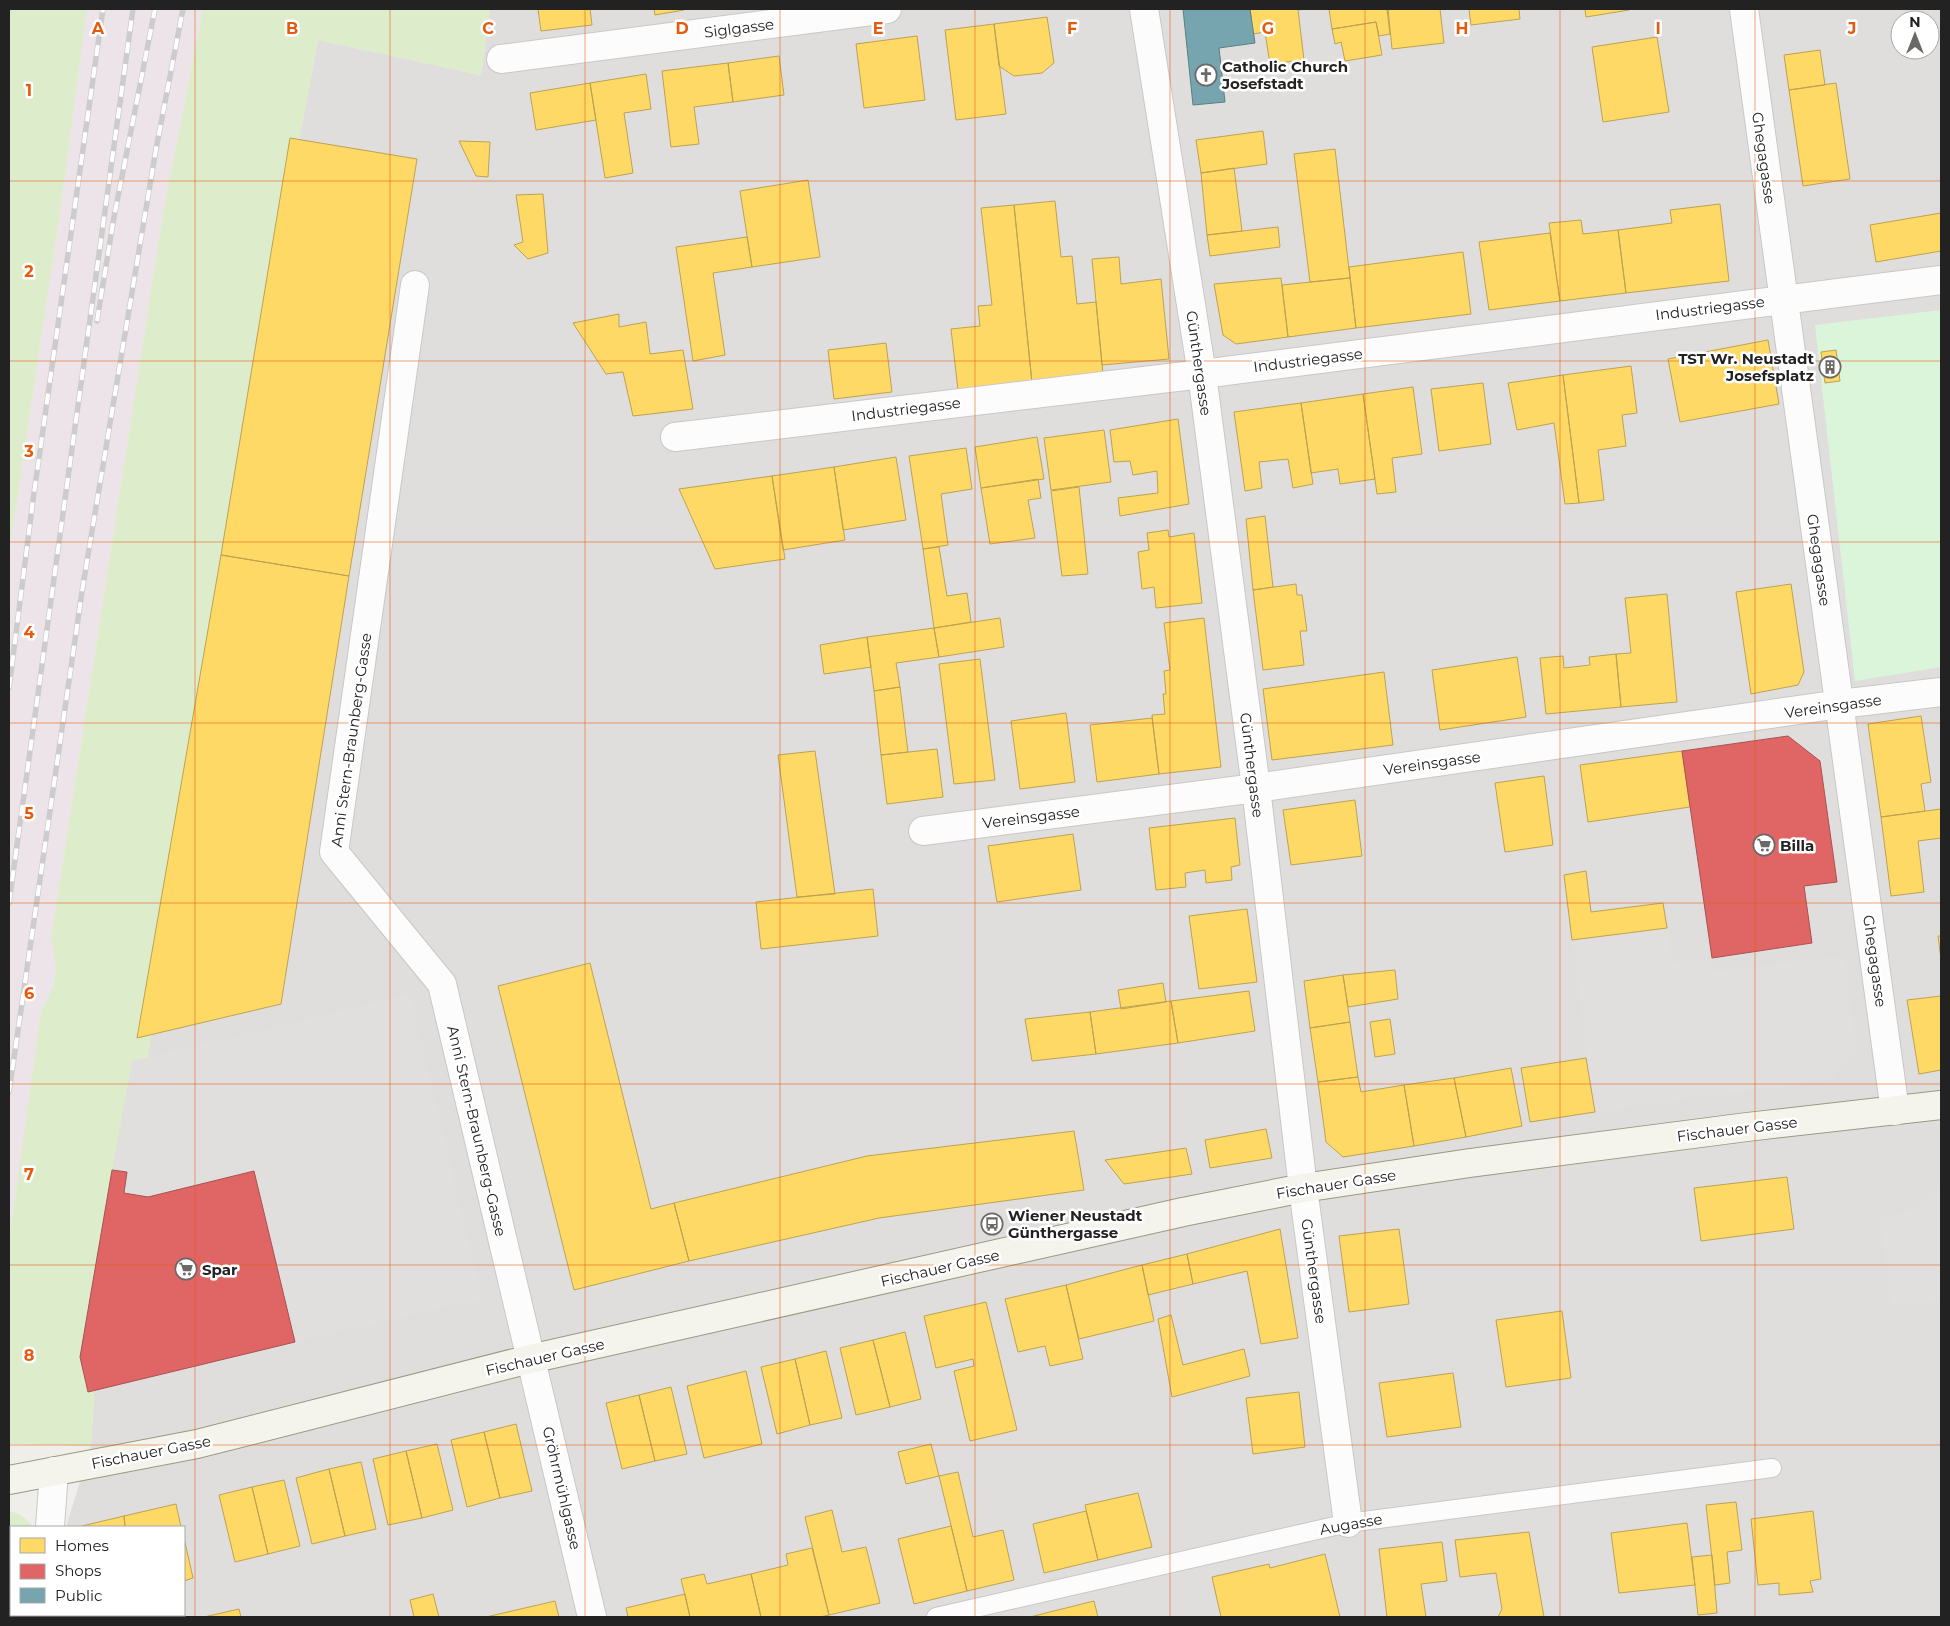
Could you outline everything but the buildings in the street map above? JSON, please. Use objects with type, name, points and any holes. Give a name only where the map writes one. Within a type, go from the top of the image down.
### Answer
[{"type":"main road","name":"Fischauer Gasse","points":[[9,1480],[197,1444],[530,1360],[1183,1212],[1303,1188],[1708,1132],[1941,1105]]},
{"type":"street","name":"Siglgasse","points":[[501,59],[887,9]]},
{"type":"street","name":"Günthergasse","points":[[1144,9],[1202,374],[1256,788],[1303,1188],[1348,1523]]},
{"type":"street","name":"Ghegagasse","points":[[1744,9],[1896,1110]]},
{"type":"street","name":"Industriegasse","points":[[675,437],[1202,374],[1941,280]]},
{"type":"street","name":"Anni Stern-Braunberg-Gasse","points":[[415,285],[334,852],[442,984],[530,1360]]},
{"type":"street","name":"Vereinsgasse","points":[[922,831],[1256,788],[1840,704],[1941,692]]},
{"type":"street","name":"Gröhrmühlgasse","points":[[530,1360],[592,1617]]},
{"type":"street","points":[[50,1526],[54,1471]]},
{"type":"lane","name":"Augasse","points":[[936,1617],[1348,1523],[1772,1468]]},
{"type":"shaded area","points":[[87,9],[203,9],[163,213],[51,938],[57,961],[52,990],[41,1012],[9,1240],[9,554],[62,198]]},
{"type":"shaded area","points":[[490,9],[1941,9],[1941,1617],[52,1617],[185,1616],[185,1526],[66,1526],[91,1446],[95,1376],[296,156],[318,40],[481,75]]},
{"type":"shaded area","points":[[1667,928],[1672,963],[1712,958],[1714,972],[1844,955],[1857,1049],[1834,1079],[1595,1112],[1572,940]]},
{"type":"shaded area","points":[[410,994],[482,1299],[295,1342],[254,1172],[148,1197],[124,1193],[127,1172],[112,1170],[132,1061]]},
{"type":"shaded area","points":[[1941,1185],[1941,1300],[1891,1307],[1880,1216],[1910,1212]]},
{"type":"green space","points":[[9,9],[87,9],[62,198],[9,554]]},
{"type":"green space","points":[[203,9],[490,9],[481,75],[318,40],[296,156],[95,1376],[91,1446],[9,1444],[9,1240],[41,1012],[55,976],[56,968],[51,938],[163,213]]},
{"type":"green space","points":[[1941,310],[1941,667],[1855,681],[1815,325]]},
{"type":"green space","points":[[9,1512],[12,1512],[22,1516],[32,1526],[10,1526],[10,1616],[52,1617],[9,1617]]},
{"type":"railway","points":[[9,688],[33,500],[103,9]]},
{"type":"railway","points":[[9,903],[133,9]]},
{"type":"railway","points":[[97,321],[114,217],[155,9]]},
{"type":"railway","points":[[9,1092],[83,585],[156,149],[183,9]]},
{"type":"place","name":"Catholic Church Josefstadt","points":[[1206,75]]},
{"type":"place","name":"TST Wr. Neustadt Josefsplatz","points":[[1830,367]]},
{"type":"place","name":"Billa","points":[[1764,845]]},
{"type":"place","name":"Wiener Neustadt Günthergasse","points":[[992,1224]]},
{"type":"place","name":"Spar","points":[[186,1269]]}]
